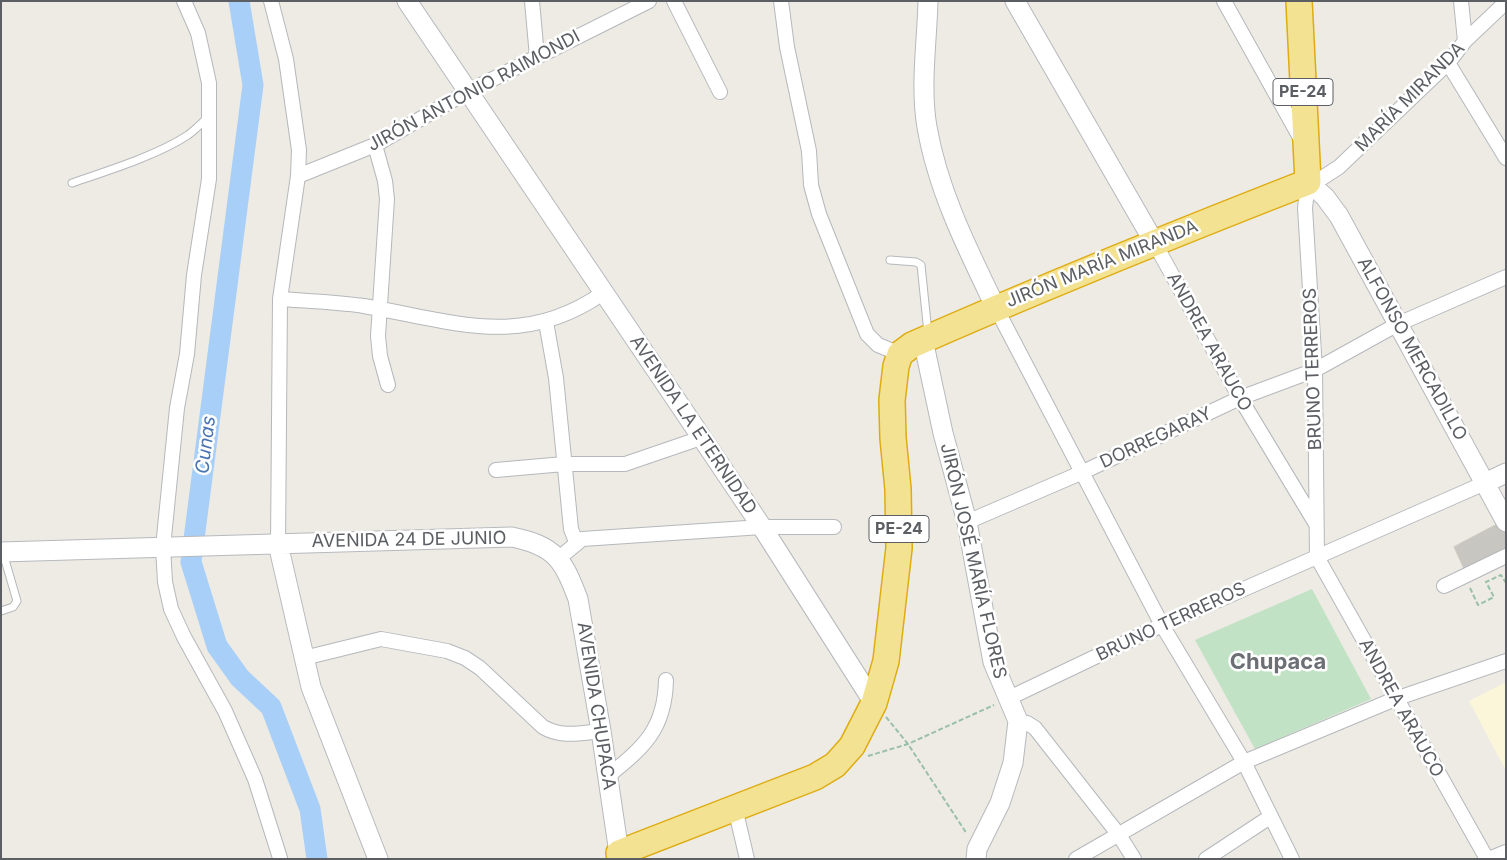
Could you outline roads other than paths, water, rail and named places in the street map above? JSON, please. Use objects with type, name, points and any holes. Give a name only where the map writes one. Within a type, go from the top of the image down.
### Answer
[{"type":"highway","name":"PE-24","points":[[1299,1],[1308,182]]},
{"type":"highway","name":"JIRÓN MARÍA MIRANDA","points":[[900,354],[926,339],[996,308],[1154,242],[1308,182]]},
{"type":"highway","name":"PE-24","points":[[615,857],[815,777],[835,765],[852,746],[874,703],[886,661],[899,548],[898,488],[893,438],[892,400],[896,366],[900,354]]},
{"type":"street","points":[[184,1],[203,51],[209,83],[211,115],[209,180],[194,275],[187,354],[177,408],[165,582],[171,609],[184,637],[225,711],[255,779],[280,858]]},
{"type":"street","points":[[270,1],[286,59],[299,150],[298,176],[280,299],[278,544],[311,687],[378,859]]},
{"type":"street","name":"AVENIDA LA ETERNIDAD","points":[[407,1],[762,528],[874,703]]},
{"type":"street","points":[[532,1],[537,57]]},
{"type":"street","name":"JIRÓN ANTONIO RAIMONDI","points":[[298,176],[375,145],[467,92],[649,1]]},
{"type":"street","points":[[674,1],[720,92]]},
{"type":"street","points":[[781,1],[787,47],[807,141],[811,185],[819,214],[867,334],[878,345],[900,354]]},
{"type":"street","points":[[928,1],[925,100],[927,127],[940,177],[961,235],[996,308],[1162,625],[1244,762],[1292,859]]},
{"type":"street","name":"ANDREA ARAUCO","points":[[1015,1],[1154,242],[1240,398],[1316,525]]},
{"type":"street","points":[[1224,1],[1306,148]]},
{"type":"street","points":[[1461,1],[1465,41]]},
{"type":"street","name":"MARÍA MIRANDA","points":[[1308,182],[1322,178],[1339,167],[1448,63],[1465,41],[1506,2]]},
{"type":"street","points":[[1448,63],[1506,158]]},
{"type":"street","points":[[375,145],[385,181],[387,199],[386,235],[379,309],[380,356],[388,385]]},
{"type":"street","name":"ALFONSO MERCADILLO","points":[[1308,182],[1325,197],[1339,216],[1506,522]]},
{"type":"street","name":"BRUNO TERREROS","points":[[1308,182],[1305,208],[1315,370],[1317,557]]},
{"type":"street","name":"DORREGARAY","points":[[968,522],[1083,472],[1240,398],[1315,370],[1398,324],[1506,276]]},
{"type":"street","points":[[280,299],[347,304],[379,309],[425,320],[473,325],[516,326],[546,322],[577,309],[603,293]]},
{"type":"street","points":[[546,322],[556,378],[571,529],[576,542]]},
{"type":"street","name":"JIRÓN JOSÉ MARÍA FLORES","points":[[926,339],[943,432],[968,522],[993,662],[1007,699],[1018,721]]},
{"type":"street","points":[[496,470],[564,464],[624,464],[701,438]]},
{"type":"street","name":"BRUNO TERREROS","points":[[1007,699],[1162,625],[1506,473]]},
{"type":"street","points":[[558,558],[582,539],[762,528],[834,527]]},
{"type":"street","name":"AVENIDA 24 DE JUNIO","points":[[2,552],[512,536],[545,547],[558,558]]},
{"type":"street","points":[[1444,586],[1506,556]]},
{"type":"street","name":"ANDREA ARAUCO","points":[[1317,557],[1395,699],[1488,859]]},
{"type":"street","name":"AVENIDA CHUPACA","points":[[558,558],[570,579],[578,599],[608,776],[615,857]]},
{"type":"street","points":[[304,658],[381,639],[447,650],[465,658],[480,668],[543,727],[553,733],[564,735],[601,731]]},
{"type":"street","points":[[1076,859],[1119,836],[1244,762],[1395,699],[1506,661]]},
{"type":"street","points":[[608,776],[647,742],[666,703],[666,680]]},
{"type":"street","points":[[977,854],[1000,803],[1013,763],[1018,721],[1027,723],[1035,728],[1119,836],[1134,859]]},
{"type":"street","points":[[735,808],[747,859]]},
{"type":"street","points":[[1206,859],[1270,817]]},
{"type":"street","points":[[1488,859],[1506,852]]},
{"type":"lane","points":[[72,182],[112,169],[187,135],[211,115]]},
{"type":"lane","points":[[890,260],[916,262],[920,265],[926,339]]},
{"type":"lane","points":[[1,610],[13,607],[17,601],[2,552]]},
{"type":"waterway","name":"Cunas","points":[[239,1],[253,85],[191,562],[217,646],[240,678],[271,707],[310,809],[317,859]]},
{"type":"district","name":"Chupaca","points":[[1278,662]]}]
